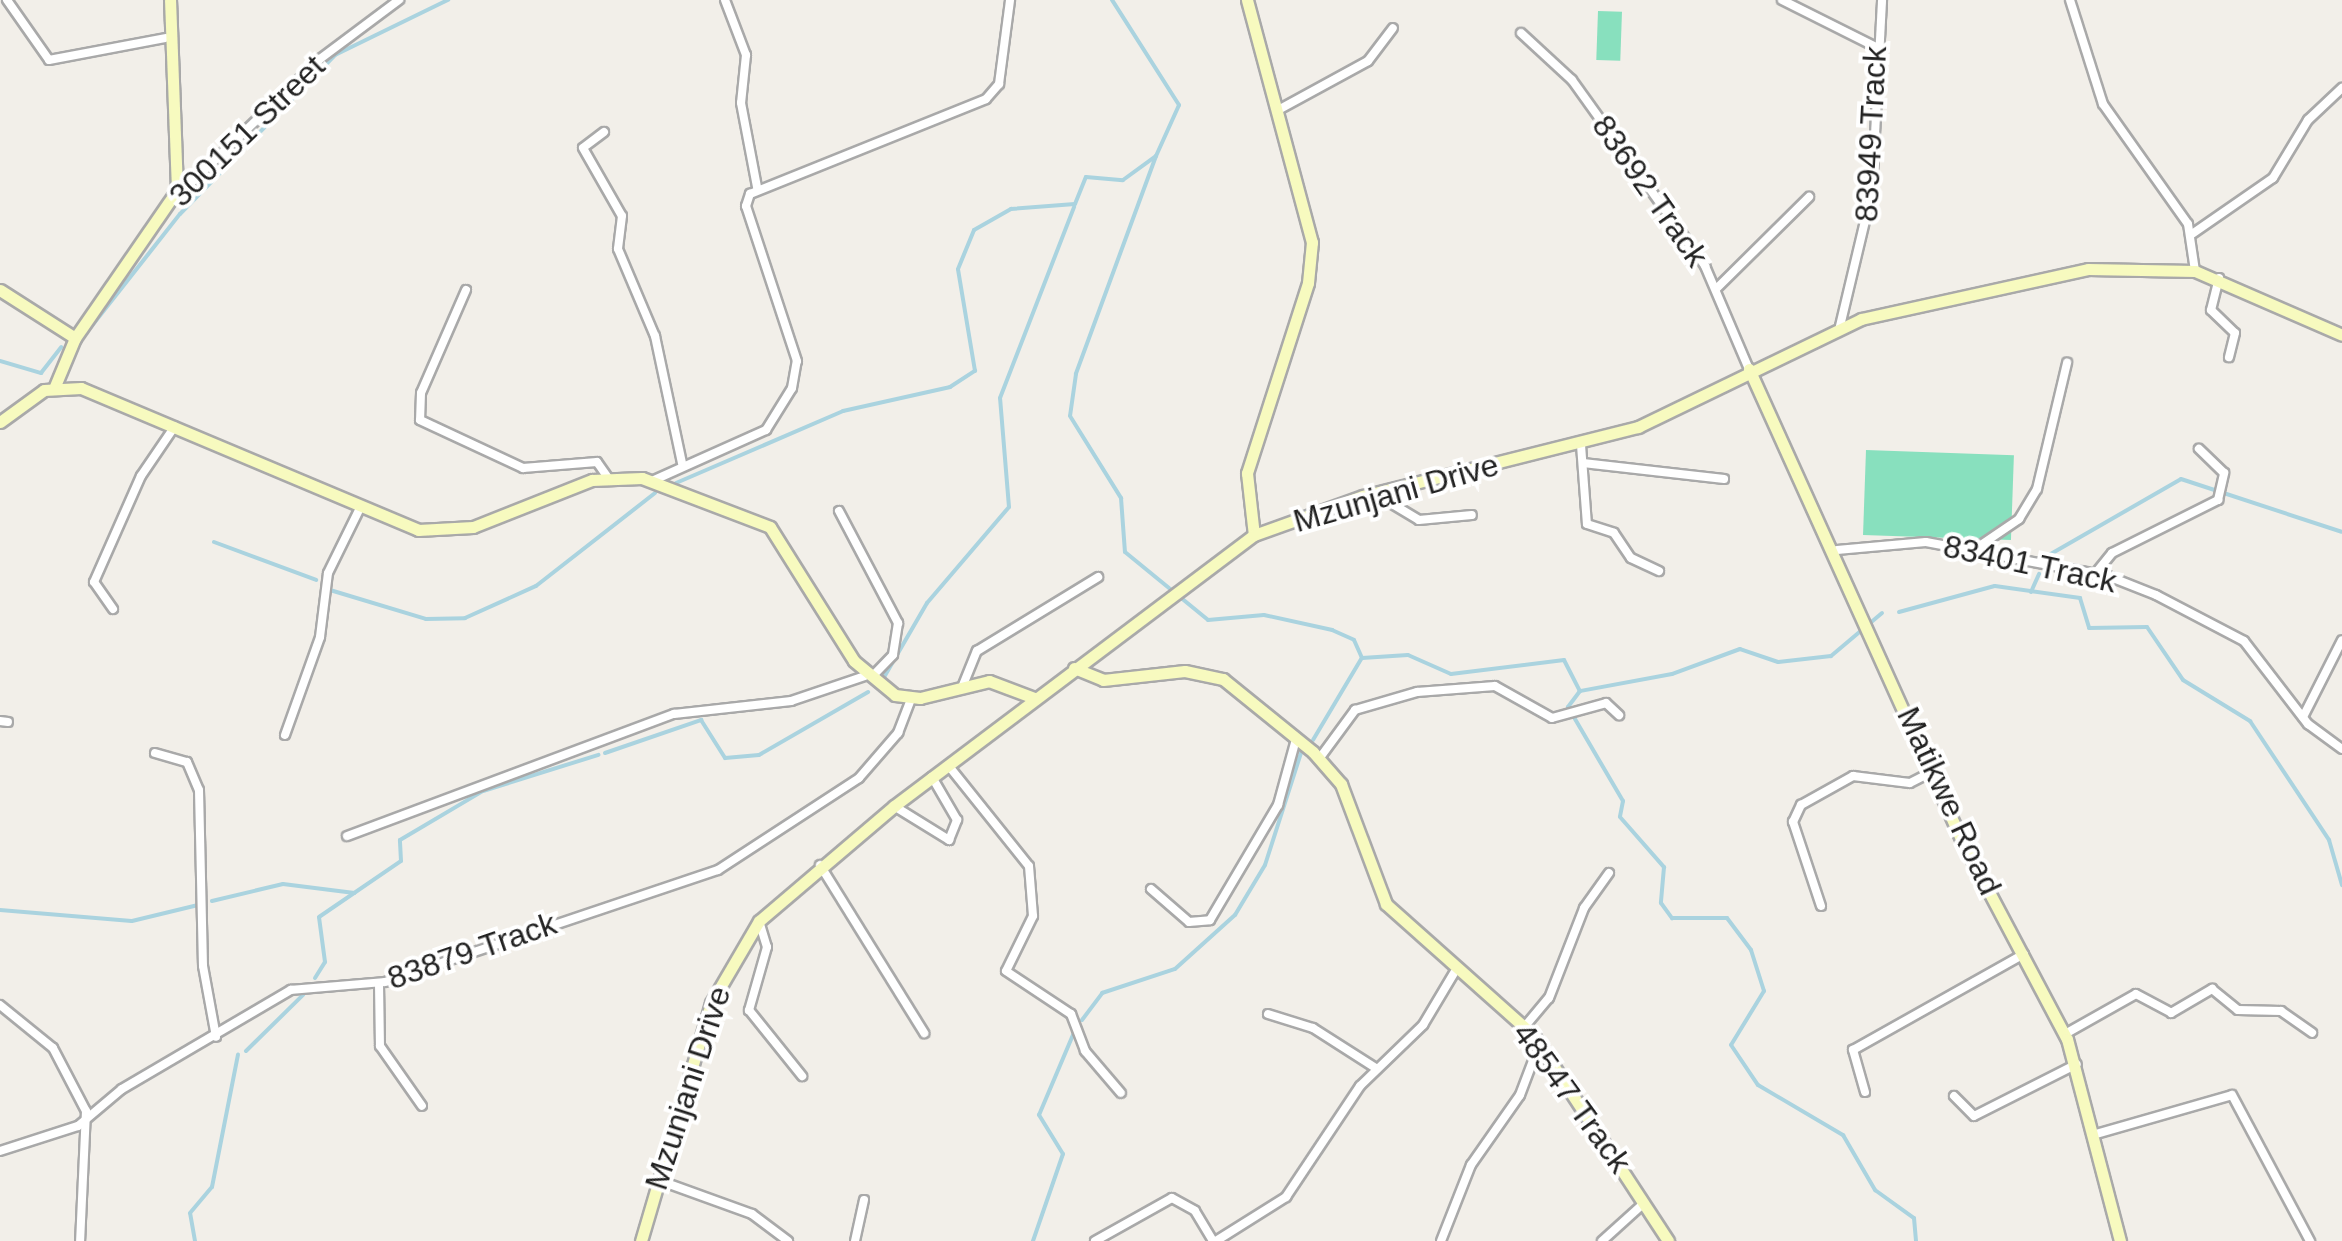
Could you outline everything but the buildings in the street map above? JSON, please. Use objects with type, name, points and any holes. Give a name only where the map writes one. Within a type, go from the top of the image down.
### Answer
[{"type":"street","points":[[7,0],[49,60],[165,38]]},
{"type":"street","points":[[170,0],[165,38],[181,161],[172,202]]},
{"type":"street","name":"300151 Street","points":[[56,386],[76,338],[172,202],[343,39],[399,0]]},
{"type":"street","points":[[725,0],[746,56],[742,103],[757,188]]},
{"type":"street","points":[[652,481],[682,464],[766,430],[795,376],[773,274],[746,206],[757,188],[986,98],[999,84],[1010,0]]},
{"type":"street","points":[[1246,0],[1280,109],[1312,242],[1308,283],[1246,473],[1254,535]]},
{"type":"street","points":[[1782,0],[1874,46]]},
{"type":"street","name":"83949 Track","points":[[1840,326],[1872,192],[1874,46],[1882,0]]},
{"type":"street","points":[[2070,0],[2103,104],[2192,234],[2195,271]]},
{"type":"street","points":[[1280,109],[1368,61],[1393,28]]},
{"type":"street","name":"83692 Track","points":[[1520,33],[1572,80],[1716,288],[1749,369]]},
{"type":"street","points":[[2192,234],[2273,178],[2308,120],[2342,88]]},
{"type":"street","points":[[604,132],[583,148],[622,216],[618,249],[655,336],[682,464]]},
{"type":"street","points":[[1716,288],[1809,197]]},
{"type":"street","name":"Mzunjani Drive","points":[[641,1241],[712,1003],[759,922],[820,865],[894,806],[1254,535],[1374,493],[1581,445],[1669,414],[1749,369],[1840,326],[2088,269],[2195,271],[2219,278],[2342,335]]},
{"type":"street","points":[[2219,278],[2211,310],[2234,334],[2229,357]]},
{"type":"street","points":[[0,290],[76,338]]},
{"type":"street","points":[[466,290],[425,382],[420,420],[523,468],[596,462],[608,478]]},
{"type":"street","points":[[1972,550],[2019,519],[2037,489],[2067,362]]},
{"type":"street","name":"Matikwe Road","points":[[1749,369],[1837,550],[1930,773],[2065,1034],[2096,1134],[2120,1241]]},
{"type":"street","points":[[0,422],[56,386],[175,426],[359,510],[418,530],[451,530],[608,478],[652,481],[770,527],[867,678],[911,698],[964,685],[998,682],[1034,698]]},
{"type":"street","points":[[113,608],[94,582],[141,476],[175,426]]},
{"type":"street","points":[[1581,445],[1589,527],[1614,533],[1631,558],[1659,571]]},
{"type":"street","points":[[2096,574],[2112,553],[2218,500],[2224,473],[2199,449]]},
{"type":"street","points":[[1583,463],[1724,479]]},
{"type":"street","points":[[1374,493],[1420,520],[1472,515]]},
{"type":"street","points":[[286,735],[320,636],[328,573],[359,510]]},
{"type":"street","points":[[347,836],[674,714],[792,701],[867,678],[892,655],[898,623],[839,511]]},
{"type":"street","name":"83401 Track","points":[[1837,550],[1908,542],[2096,574],[2238,636],[2302,718],[2342,748]]},
{"type":"street","points":[[964,685],[977,651],[1098,577]]},
{"type":"street","points":[[2302,718],[2342,640]]},
{"type":"street","name":"48547 Track","points":[[1074,668],[1103,680],[1207,674],[1240,688],[1320,759],[1341,784],[1386,904],[1454,973],[1526,1025],[1668,1241]]},
{"type":"street","points":[[1320,759],[1355,710],[1417,692],[1496,686],[1562,717],[1606,703],[1619,716]]},
{"type":"street","name":"83879 Track","points":[[0,1151],[86,1118],[300,987],[380,984],[668,892],[749,854],[859,778],[898,732],[911,698]]},
{"type":"street","points":[[1151,889],[1190,922],[1210,920],[1267,829],[1296,738]]},
{"type":"street","points":[[154,753],[186,762],[200,790],[203,966],[216,1037]]},
{"type":"street","points":[[948,766],[1029,866],[1032,921],[1006,972],[1071,1014],[1085,1051],[1122,1093]]},
{"type":"street","points":[[1821,906],[1793,822],[1800,805],[1853,776],[1904,783],[1930,773]]},
{"type":"street","points":[[894,806],[950,840],[957,820],[932,777]]},
{"type":"street","points":[[820,865],[924,1033]]},
{"type":"street","points":[[1526,1025],[1549,998],[1584,908],[1609,872]]},
{"type":"street","points":[[759,922],[767,947],[749,1010],[802,1076]]},
{"type":"street","points":[[1865,1092],[1853,1050],[2024,954]]},
{"type":"street","points":[[1095,1241],[1172,1198],[1195,1210],[1214,1241],[1286,1197],[1378,1068],[1423,1026],[1454,973]]},
{"type":"street","points":[[380,984],[380,1046],[422,1106]]},
{"type":"street","points":[[2065,1034],[2136,994],[2171,1013],[2212,989],[2238,1010],[2281,1012],[2312,1033]]},
{"type":"street","points":[[0,1005],[53,1048],[86,1118],[80,1241]]},
{"type":"street","points":[[1268,1014],[1313,1028],[1378,1068]]},
{"type":"street","points":[[1441,1241],[1471,1166],[1520,1095],[1539,1045]]},
{"type":"street","points":[[1954,1096],[1974,1116],[2077,1064]]},
{"type":"street","points":[[2096,1134],[2232,1095],[2310,1241]]},
{"type":"street","points":[[658,1180],[752,1214],[788,1241]]},
{"type":"street","points":[[855,1241],[864,1200]]},
{"type":"street","points":[[1602,1241],[1644,1203]]},
{"type":"green space","points":[[1598,11],[1622,12],[1620,61],[1596,60]]},
{"type":"green space","points":[[1866,450],[2014,455],[2011,540],[1863,535]]},
{"type":"waterway","points":[[87,332],[180,214],[335,55],[448,0]]},
{"type":"waterway","points":[[676,483],[843,411],[950,387],[975,371],[958,269],[974,230],[1011,209],[1075,204],[1086,177],[1123,180],[1156,156],[1179,105],[1112,0]]},
{"type":"waterway","points":[[1156,156],[1076,374],[1070,416],[1121,498],[1125,552],[1208,620],[1264,615],[1332,630],[1354,640],[1362,658],[1408,655],[1451,674],[1564,660],[1580,691]]},
{"type":"waterway","points":[[883,679],[927,603],[1009,507],[1000,398],[1074,207]]},
{"type":"waterway","points":[[0,361],[41,373],[61,347]]},
{"type":"waterway","points":[[2042,559],[2181,479],[2342,532]]},
{"type":"waterway","points":[[330,590],[426,619],[465,618],[536,586],[655,493]]},
{"type":"waterway","points":[[214,542],[316,580]]},
{"type":"waterway","points":[[2031,592],[2039,574]]},
{"type":"waterway","points":[[1899,612],[1995,586],[2080,598],[2089,628],[2147,627],[2183,680],[2250,721],[2329,840],[2342,885]]},
{"type":"waterway","points":[[1882,613],[1831,656],[1778,662],[1740,649],[1672,674],[1580,691],[1568,707],[1623,801],[1620,817],[1664,867],[1661,903],[1672,918],[1727,918],[1751,950],[1764,991],[1731,1045],[1758,1085],[1843,1135],[1875,1190],[1914,1218],[1916,1241]]},
{"type":"waterway","points":[[1313,740],[1361,659]]},
{"type":"waterway","points":[[605,753],[701,720],[725,758],[759,755],[868,692]]},
{"type":"waterway","points":[[1082,1020],[1102,993],[1175,969],[1235,915],[1265,865],[1301,753]]},
{"type":"waterway","points":[[315,978],[325,962],[319,917],[401,861],[400,840],[483,791],[598,755]]},
{"type":"waterway","points":[[212,901],[283,884],[354,893]]},
{"type":"waterway","points":[[0,910],[132,921],[198,905]]},
{"type":"waterway","points":[[246,1051],[303,995]]},
{"type":"waterway","points":[[1033,1241],[1063,1154],[1039,1115],[1076,1028]]},
{"type":"waterway","points":[[195,1241],[190,1213],[212,1187],[238,1055]]}]
